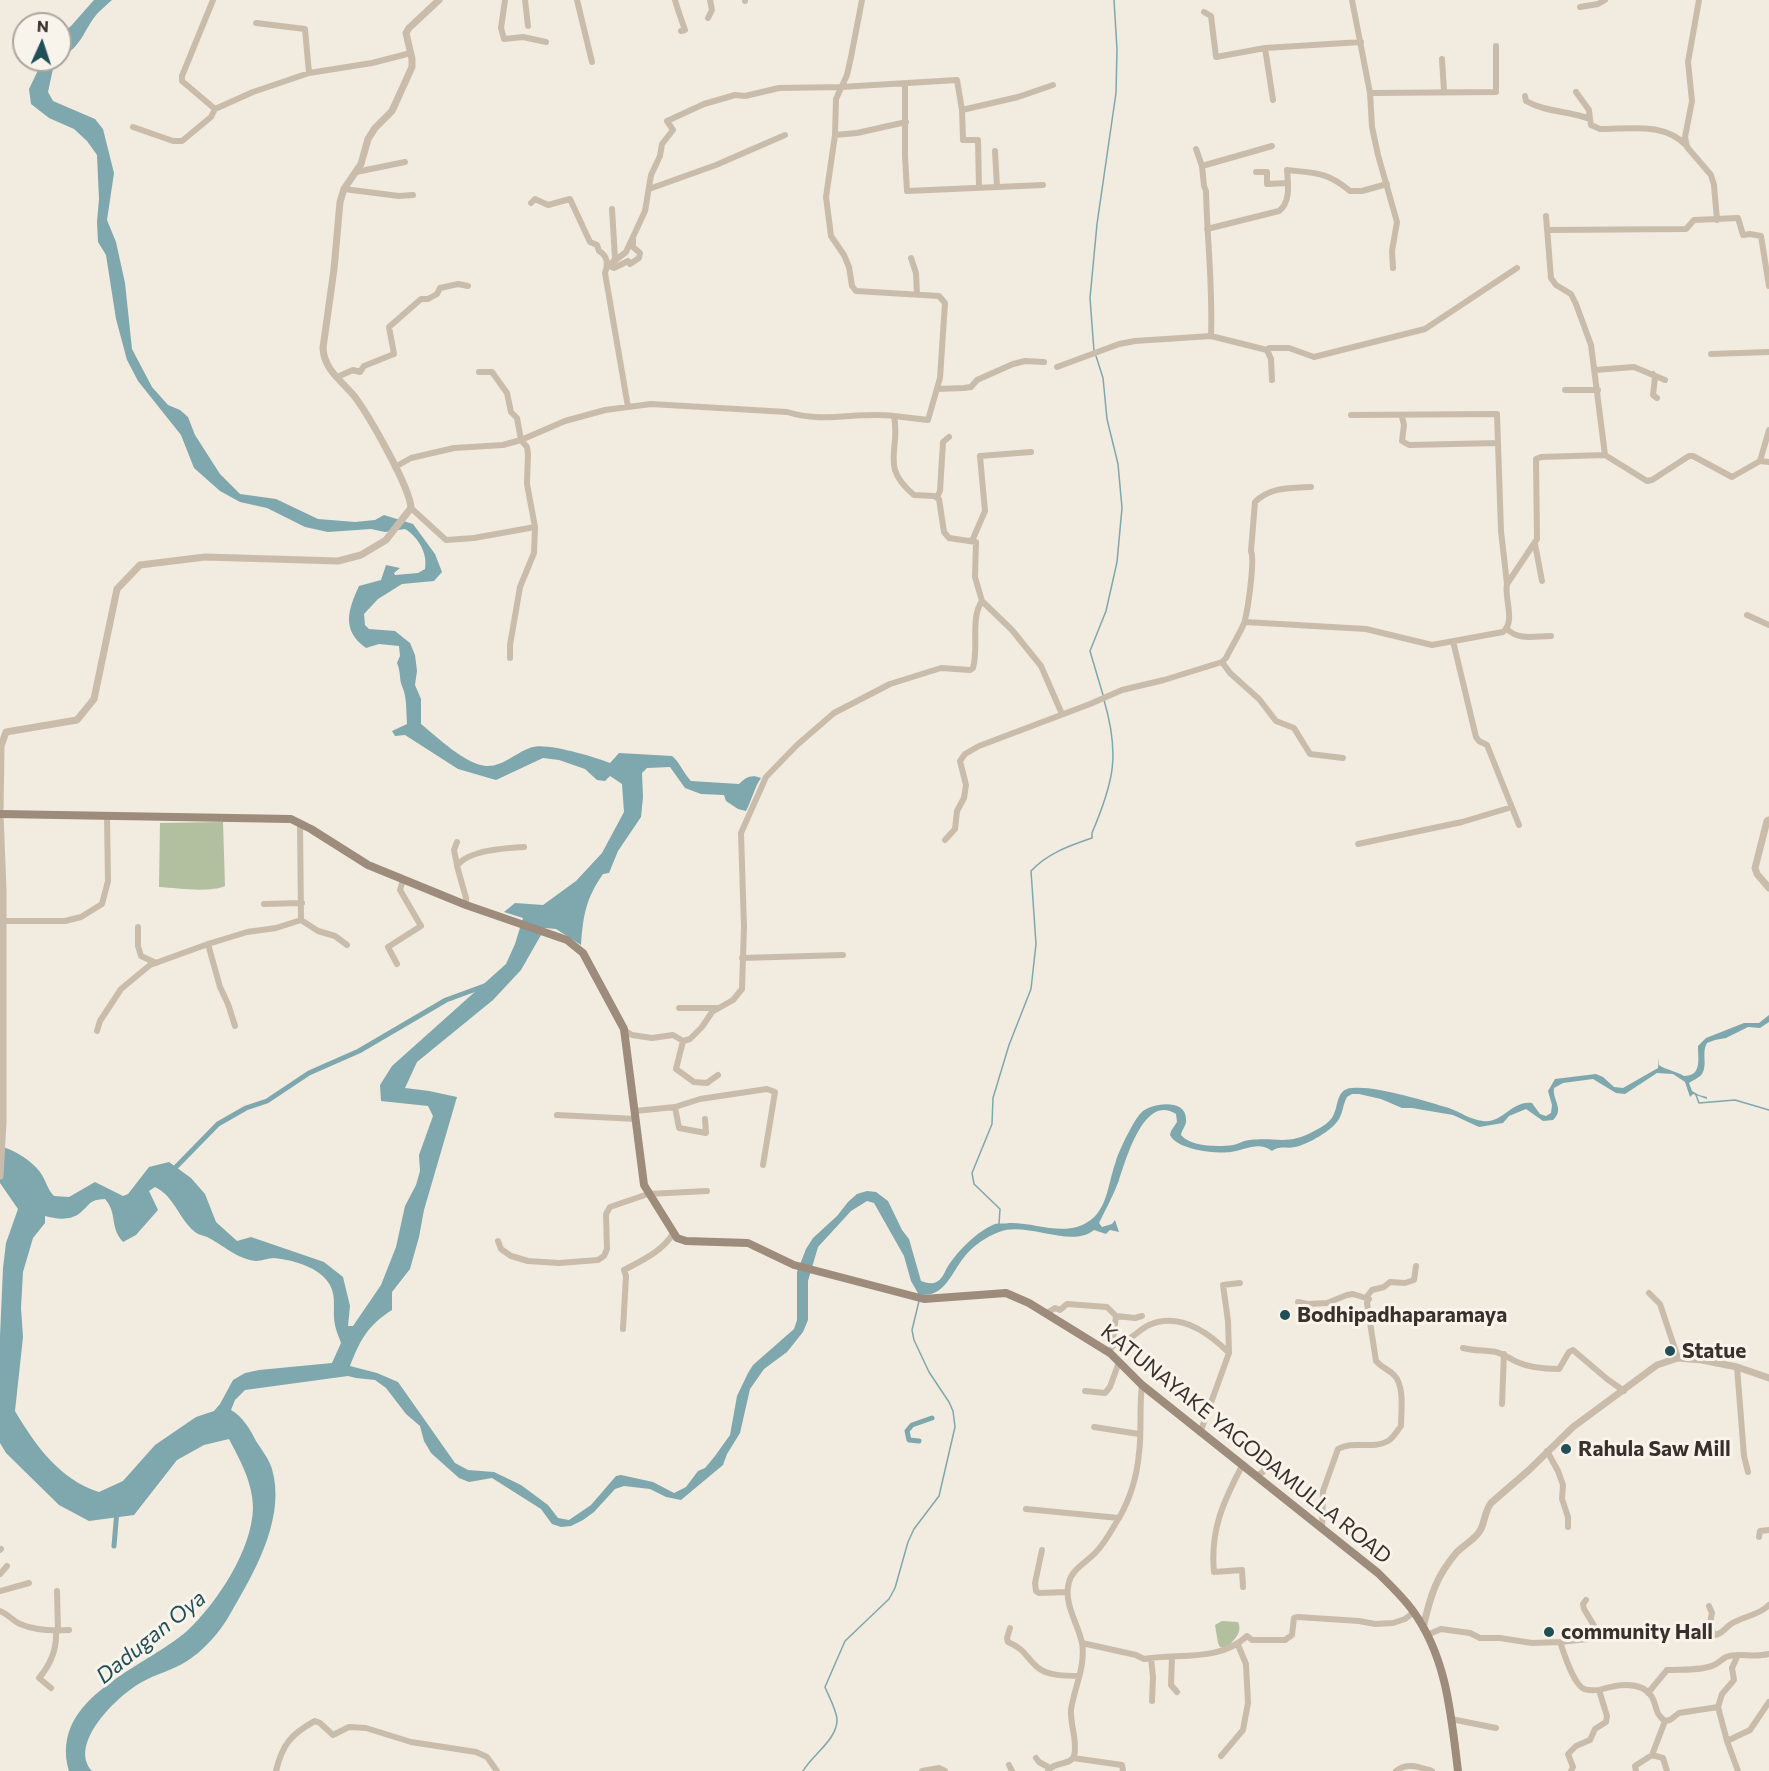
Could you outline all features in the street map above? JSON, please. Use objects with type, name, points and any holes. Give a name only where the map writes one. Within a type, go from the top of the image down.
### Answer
[{"type":"main road","points":[[0,814],[291,819],[368,865],[466,905],[567,940],[584,953],[624,1029],[644,1185],[674,1234]]},
{"type":"main road","name":"KATUNAYAKE YAGODAMULLA ROAD","points":[[674,1234],[677,1238],[686,1241],[748,1243],[794,1265],[924,1299],[1006,1293],[1029,1303],[1111,1349],[1119,1362],[1142,1385],[1378,1573],[1403,1598],[1414,1612],[1440,1664],[1458,1771]]},
{"type":"street","points":[[213,0],[182,76],[185,86],[215,109]]},
{"type":"street","points":[[0,1176],[3,1122],[3,921],[0,814],[1,746],[6,732],[77,720],[94,699],[117,590],[140,565],[205,557],[338,561],[362,555],[386,540],[411,508],[410,500],[395,466],[355,397],[336,377],[323,356],[322,348],[334,269],[340,202],[344,189],[362,164],[368,139],[375,128],[392,111],[412,67],[406,33],[438,0]]},
{"type":"street","points":[[505,0],[501,28],[504,39],[523,37],[546,42]]},
{"type":"street","points":[[525,0],[528,26]]},
{"type":"street","points":[[577,0],[592,62]]},
{"type":"street","points":[[675,0],[685,28],[681,31]]},
{"type":"street","points":[[708,18],[712,10],[710,0]]},
{"type":"street","points":[[395,466],[411,458],[454,448],[503,445],[521,440],[565,421],[605,410],[651,404],[787,412],[801,417],[894,416],[928,420],[943,358],[945,303],[939,296],[856,291],[852,286],[849,267],[844,255],[831,236],[827,184],[835,135],[836,99],[851,57],[862,0]]},
{"type":"street","points":[[1352,0],[1362,42],[1370,93],[1372,127],[1397,222],[1392,251],[1393,268]]},
{"type":"street","points":[[1580,7],[1598,4],[1605,0]]},
{"type":"street","points":[[1687,147],[1686,137],[1692,101],[1688,62],[1699,0]]},
{"type":"street","points":[[1204,12],[1211,16],[1216,57],[1265,48],[1362,42]]},
{"type":"street","points":[[256,23],[305,29],[309,72]]},
{"type":"street","points":[[1370,93],[1497,92],[1496,46]]},
{"type":"street","points":[[1265,48],[1273,100]]},
{"type":"street","points":[[133,127],[173,141],[182,141],[211,117],[215,109],[253,92],[309,72],[372,63],[411,53]]},
{"type":"street","points":[[1442,59],[1444,92]]},
{"type":"street","points":[[610,264],[626,252],[645,211],[651,175],[660,156],[662,144],[673,130],[667,121],[704,104],[735,95],[745,96],[779,88],[957,80],[962,110],[963,140],[978,140],[979,188]]},
{"type":"street","points":[[905,84],[907,191],[1042,185]]},
{"type":"street","points":[[962,110],[1053,86]]},
{"type":"street","points":[[1576,92],[1589,110],[1591,125],[1600,129],[1658,129],[1669,132],[1687,147],[1711,176],[1714,184],[1717,220]]},
{"type":"street","points":[[1525,96],[1526,101],[1536,107],[1577,114],[1590,119]]},
{"type":"street","points":[[835,135],[857,133],[906,122]]},
{"type":"street","points":[[649,189],[716,165],[785,135]]},
{"type":"street","points":[[1202,165],[1272,146]]},
{"type":"street","points":[[1196,149],[1202,165],[1206,191],[1211,336]]},
{"type":"street","points":[[995,151],[997,187]]},
{"type":"street","points":[[356,172],[405,162]]},
{"type":"street","points":[[1207,230],[1279,211],[1284,207],[1288,183],[1287,170],[1321,173],[1336,179],[1350,191],[1362,191],[1387,184]]},
{"type":"street","points":[[1256,172],[1267,172],[1268,184],[1288,183]]},
{"type":"street","points":[[344,189],[399,196],[413,195]]},
{"type":"street","points":[[531,203],[535,199],[548,206],[570,199],[590,242],[597,245],[614,268],[628,261],[630,264],[639,258],[640,253],[632,244],[634,232]]},
{"type":"street","points":[[612,209],[615,232],[613,241],[616,249],[605,273],[628,407]]},
{"type":"street","points":[[1546,216],[1551,278],[1556,285],[1570,294],[1576,304],[1591,345],[1605,455]]},
{"type":"street","points":[[1548,230],[1686,229],[1694,220],[1738,218],[1743,235],[1761,236],[1769,286]]},
{"type":"street","points":[[911,258],[916,273],[917,294]]},
{"type":"street","points":[[1057,367],[1119,344],[1211,336],[1267,350],[1269,348],[1289,348],[1314,357],[1425,329],[1517,268]]},
{"type":"street","points":[[336,377],[353,370],[360,372],[364,366],[394,354],[389,327],[421,299],[428,299],[437,294],[440,288],[458,284],[468,286]]},
{"type":"street","points":[[1267,350],[1271,359],[1272,380]]},
{"type":"street","points":[[1711,354],[1769,352]]},
{"type":"street","points":[[937,389],[971,387],[977,380],[1013,364],[1025,361],[1044,362]]},
{"type":"street","points":[[1594,370],[1634,367],[1665,380]]},
{"type":"street","points":[[479,372],[492,372],[507,393],[511,412],[518,418],[521,440],[527,447],[528,454],[527,484],[535,527],[534,553],[520,587],[510,645],[510,658]]},
{"type":"street","points":[[1653,374],[1655,378],[1653,395],[1657,398]]},
{"type":"street","points":[[1565,390],[1598,390]]},
{"type":"street","points":[[1245,622],[1366,629],[1424,644],[1503,632],[1507,629],[1509,618],[1501,531],[1501,471],[1497,414],[1351,415]]},
{"type":"street","points":[[894,416],[896,425],[892,467],[897,478],[914,495],[937,497]]},
{"type":"street","points":[[1402,417],[1404,425],[1402,441],[1409,445],[1498,443]]},
{"type":"street","points":[[1760,461],[1769,430]]},
{"type":"street","points":[[937,497],[940,491],[943,442],[949,437]]},
{"type":"street","points":[[972,541],[985,511],[980,456],[1031,452]]},
{"type":"street","points":[[1542,581],[1535,544],[1538,525],[1536,459],[1605,455],[1641,480],[1647,481],[1689,456],[1732,477],[1760,461],[1769,462]]},
{"type":"street","points":[[945,840],[955,829],[957,811],[964,798],[966,785],[960,761],[965,754],[979,746],[1122,690],[1164,680],[1221,662],[1226,658],[1245,622],[1252,572],[1251,551],[1255,502],[1263,494],[1275,490],[1311,487]]},
{"type":"street","points":[[937,497],[944,532],[950,537],[976,542],[975,577],[982,601],[1012,630],[1041,666],[1062,714]]},
{"type":"street","points":[[411,508],[446,540],[474,538],[535,527]]},
{"type":"street","points":[[1507,584],[1535,544]]},
{"type":"street","points":[[624,1029],[632,1035],[652,1038],[673,1035],[683,1041],[690,1039],[712,1012],[732,1000],[742,989],[744,927],[741,833],[766,777],[797,745],[834,713],[890,684],[941,668],[970,670],[973,668],[976,621],[982,601]]},
{"type":"street","points":[[1747,615],[1769,625]]},
{"type":"street","points":[[1507,629],[1514,636],[1551,636]]},
{"type":"street","points":[[1453,641],[1476,736],[1479,741],[1487,745],[1519,825]]},
{"type":"street","points":[[1221,662],[1259,699],[1276,721],[1294,728],[1310,754],[1344,758]]},
{"type":"street","points":[[1358,844],[1462,822],[1512,807]]},
{"type":"street","points":[[3,921],[65,921],[81,917],[102,904],[108,881],[107,816]]},
{"type":"street","points":[[1769,820],[1755,868],[1756,874],[1769,888]]},
{"type":"street","points":[[300,823],[301,920]]},
{"type":"street","points":[[457,842],[454,850],[466,905]]},
{"type":"street","points":[[457,866],[460,862],[479,853],[524,847]]},
{"type":"street","points":[[397,964],[388,947],[421,926],[400,890],[403,880]]},
{"type":"street","points":[[264,904],[302,903]]},
{"type":"street","points":[[97,1031],[100,1021],[121,989],[156,963],[247,932],[276,928],[301,920]]},
{"type":"street","points":[[301,920],[318,932],[335,936],[347,945]]},
{"type":"street","points":[[138,927],[138,946],[141,956],[156,963]]},
{"type":"street","points":[[208,944],[220,987],[235,1026]]},
{"type":"street","points":[[742,957],[843,955]]},
{"type":"street","points":[[679,1008],[719,1008]]},
{"type":"street","points":[[683,1041],[676,1069],[694,1082],[707,1083],[718,1076]]},
{"type":"street","points":[[557,1115],[636,1115],[700,1100],[767,1089],[775,1092],[763,1165]]},
{"type":"street","points":[[675,1107],[678,1128],[706,1133],[705,1119]]},
{"type":"street","points":[[498,1241],[501,1249],[511,1256],[528,1261],[559,1263],[598,1260],[604,1256],[607,1249],[607,1210],[648,1194],[707,1191]]},
{"type":"street","points":[[623,1329],[626,1276],[624,1270],[651,1256],[674,1234]]},
{"type":"street","points":[[1322,1529],[1323,1491],[1338,1449],[1352,1445],[1380,1445],[1390,1440],[1401,1426],[1400,1389],[1397,1378],[1390,1371],[1382,1368],[1376,1360],[1367,1303],[1368,1295],[1372,1290],[1384,1287],[1390,1282],[1405,1284],[1414,1280],[1416,1266]]},
{"type":"street","points":[[1200,1433],[1229,1353],[1228,1321],[1223,1285],[1240,1283]]},
{"type":"street","points":[[1649,1293],[1660,1304],[1678,1358]]},
{"type":"street","points":[[1298,1302],[1327,1303],[1347,1294],[1369,1299]]},
{"type":"street","points":[[1047,1313],[1054,1308],[1060,1310],[1067,1304],[1107,1307],[1116,1316],[1136,1318],[1142,1316]]},
{"type":"street","points":[[1111,1349],[1116,1316]]},
{"type":"street","points":[[1111,1349],[1131,1338],[1140,1329],[1174,1320],[1193,1326],[1213,1337],[1229,1353]]},
{"type":"street","points":[[1463,1348],[1504,1354],[1519,1363],[1544,1369],[1560,1369],[1569,1352],[1573,1350],[1607,1379],[1624,1390]]},
{"type":"street","points":[[1502,1404],[1504,1354]]},
{"type":"street","points":[[1586,1600],[1583,1604],[1584,1609],[1599,1634],[1598,1638],[1532,1643],[1500,1638],[1480,1638],[1470,1633],[1441,1629],[1425,1632],[1431,1592],[1458,1551],[1481,1529],[1491,1503],[1573,1427],[1657,1365],[1678,1358],[1737,1367],[1769,1378]]},
{"type":"street","points":[[1085,1391],[1105,1393],[1110,1387],[1119,1362]]},
{"type":"street","points":[[1737,1367],[1744,1456],[1748,1472]]},
{"type":"street","points":[[1036,1758],[1049,1769],[1073,1758],[1075,1750],[1071,1712],[1079,1676],[1082,1643],[1067,1592],[1069,1580],[1073,1573],[1098,1551],[1119,1518],[1132,1491],[1139,1454],[1142,1385]]},
{"type":"street","points":[[1094,1427],[1139,1434]]},
{"type":"street","points":[[1546,1451],[1563,1485],[1562,1499],[1568,1517],[1568,1527]]},
{"type":"street","points":[[1256,1476],[1263,1472],[1269,1459]]},
{"type":"street","points":[[1242,1466],[1219,1514],[1213,1559],[1214,1572],[1242,1570],[1243,1587]]},
{"type":"street","points":[[1026,1509],[1119,1518]]},
{"type":"street","points":[[1759,1537],[1760,1531],[1769,1530]]},
{"type":"street","points":[[1042,1550],[1035,1583],[1036,1591],[1039,1593],[1067,1592]]},
{"type":"street","points":[[0,1574],[7,1566]]},
{"type":"street","points":[[0,1590],[29,1582]]},
{"type":"street","points":[[51,1688],[39,1678],[50,1664],[56,1639],[57,1591]]},
{"type":"street","points":[[1709,1606],[1712,1613],[1711,1626],[1715,1635],[1719,1635],[1731,1624],[1751,1617],[1769,1605]]},
{"type":"street","points":[[0,1611],[8,1614],[19,1624],[57,1631],[69,1630]]},
{"type":"street","points":[[1082,1643],[1136,1654],[1144,1659],[1172,1657],[1212,1653],[1238,1645],[1247,1636],[1252,1640],[1286,1640],[1292,1635],[1294,1618],[1298,1617],[1375,1624],[1393,1623],[1405,1619],[1414,1612]]},
{"type":"street","points":[[1010,1628],[1008,1642],[1023,1649],[1039,1668],[1048,1673],[1079,1676]]},
{"type":"street","points":[[1560,1641],[1580,1687],[1587,1691],[1625,1684],[1635,1685],[1648,1693],[1653,1699],[1658,1716],[1665,1721]]},
{"type":"street","points":[[1221,1756],[1243,1730],[1248,1703],[1246,1664],[1238,1645]]},
{"type":"street","points":[[1648,1693],[1667,1670],[1706,1667],[1715,1665],[1727,1657],[1738,1655],[1758,1657],[1768,1654]]},
{"type":"street","points":[[1738,1655],[1732,1668],[1734,1680],[1722,1694],[1718,1707],[1738,1771]]},
{"type":"street","points":[[1172,1657],[1171,1685],[1177,1692]]},
{"type":"street","points":[[1151,1658],[1152,1701]]},
{"type":"street","points":[[1571,1771],[1573,1767],[1568,1754],[1570,1750],[1590,1740],[1595,1729],[1606,1722],[1607,1716],[1599,1690]]},
{"type":"street","points":[[1727,1741],[1750,1730],[1769,1702]]},
{"type":"street","points":[[1665,1721],[1678,1713],[1718,1707]]},
{"type":"street","points":[[1451,1719],[1496,1728]]},
{"type":"street","points":[[276,1771],[279,1755],[287,1741],[315,1721],[333,1735],[349,1727],[366,1728],[411,1742],[476,1752],[487,1757],[497,1771]]},
{"type":"street","points":[[1636,1771],[1635,1766],[1652,1755],[1665,1721]]},
{"type":"street","points":[[1652,1755],[1663,1758],[1667,1771]]},
{"type":"street","points":[[1073,1758],[1122,1765],[1122,1771]]},
{"type":"street","points":[[1396,1771],[1408,1765],[1432,1771]]},
{"type":"street","points":[[922,1771],[939,1768],[945,1771]]},
{"type":"green space","points":[[223,822],[225,886],[202,890],[159,887],[160,823]]},
{"type":"green space","points":[[1222,1621],[1238,1622],[1239,1626],[1237,1636],[1228,1647],[1220,1647],[1218,1643],[1215,1625]]},
{"type":"water","points":[[94,0],[112,0],[97,14],[72,50],[72,25]]},
{"type":"water","points":[[37,72],[52,72],[48,92],[53,101],[95,119],[103,129],[114,173],[107,220],[116,242],[125,283],[132,349],[152,387],[168,405],[180,410],[188,417],[195,435],[220,474],[240,494],[276,499],[318,519],[355,522],[375,520],[384,515],[413,524],[435,554],[442,572],[434,581],[402,584],[378,599],[364,614],[365,625],[369,629],[395,631],[410,643],[415,655],[417,671],[415,685],[421,699],[421,724],[460,755],[486,766],[499,764],[527,749],[540,746],[571,751],[610,763],[619,753],[672,756],[691,781],[739,784],[749,777],[761,778],[746,811],[726,801],[724,795],[701,794],[685,788],[670,767],[647,768],[642,773],[641,817],[618,851],[609,873],[603,874],[589,899],[584,916],[581,945],[556,929],[545,928],[521,970],[493,1000],[417,1062],[405,1088],[457,1097],[424,1210],[410,1269],[392,1292],[392,1310],[371,1327],[357,1348],[350,1366],[377,1373],[398,1382],[455,1463],[468,1470],[494,1472],[521,1485],[548,1505],[558,1518],[569,1520],[591,1505],[616,1476],[653,1482],[674,1493],[686,1487],[698,1471],[705,1468],[730,1435],[737,1396],[753,1365],[794,1329],[797,1320],[797,1272],[806,1249],[813,1238],[857,1194],[867,1191],[876,1192],[888,1201],[909,1239],[921,1281],[934,1283],[941,1278],[952,1260],[968,1242],[981,1231],[995,1224],[1020,1223],[1062,1229],[1082,1225],[1092,1219],[1105,1200],[1117,1157],[1131,1128],[1141,1113],[1152,1107],[1167,1104],[1180,1108],[1184,1112],[1186,1121],[1181,1135],[1191,1142],[1213,1146],[1233,1145],[1259,1139],[1283,1140],[1307,1135],[1330,1120],[1343,1091],[1352,1088],[1400,1094],[1449,1108],[1470,1118],[1483,1121],[1496,1119],[1525,1103],[1532,1103],[1540,1114],[1546,1116],[1551,1113],[1552,1105],[1548,1091],[1555,1079],[1596,1074],[1614,1087],[1623,1088],[1658,1068],[1659,1058],[1659,1065],[1662,1067],[1684,1076],[1690,1075],[1698,1066],[1698,1046],[1706,1038],[1744,1023],[1759,1023],[1769,1015],[1769,1022],[1760,1028],[1748,1027],[1726,1038],[1707,1043],[1702,1074],[1689,1083],[1692,1091],[1707,1099],[1693,1094],[1690,1097],[1685,1082],[1673,1074],[1657,1073],[1625,1094],[1616,1093],[1593,1079],[1563,1083],[1554,1088],[1558,1112],[1553,1120],[1543,1121],[1526,1109],[1509,1116],[1503,1123],[1479,1127],[1453,1115],[1402,1108],[1381,1099],[1352,1094],[1347,1097],[1336,1123],[1326,1132],[1295,1147],[1277,1148],[1272,1151],[1257,1146],[1231,1152],[1198,1150],[1188,1147],[1174,1140],[1170,1135],[1177,1122],[1176,1114],[1165,1110],[1155,1113],[1146,1120],[1138,1132],[1115,1191],[1099,1223],[1102,1227],[1112,1224],[1115,1220],[1119,1232],[1110,1230],[1106,1234],[1094,1230],[1073,1237],[1022,1230],[999,1232],[972,1248],[947,1283],[928,1295],[919,1295],[911,1281],[904,1256],[874,1203],[867,1201],[851,1211],[818,1247],[808,1281],[808,1320],[803,1332],[787,1352],[764,1369],[750,1389],[740,1433],[723,1465],[681,1500],[666,1497],[650,1489],[624,1486],[615,1489],[594,1512],[583,1520],[571,1526],[561,1527],[552,1524],[541,1509],[492,1478],[469,1482],[459,1478],[431,1453],[424,1441],[420,1426],[406,1414],[386,1388],[375,1380],[348,1376],[245,1390],[235,1400],[231,1410],[246,1424],[267,1458],[275,1486],[272,1521],[261,1555],[232,1611],[214,1637],[191,1659],[132,1688],[109,1709],[91,1734],[86,1748],[86,1760],[92,1771],[69,1771],[66,1745],[73,1723],[86,1704],[104,1687],[187,1631],[210,1606],[240,1558],[251,1524],[253,1508],[251,1490],[245,1472],[229,1439],[204,1445],[177,1460],[134,1515],[89,1521],[59,1505],[6,1453],[0,1443],[0,1336],[3,1268],[6,1243],[18,1209],[0,1183],[0,1146],[32,1163],[54,1196],[69,1197],[95,1182],[123,1196],[128,1194],[149,1167],[169,1162],[191,1178],[205,1194],[216,1222],[237,1241],[251,1237],[324,1262],[343,1277],[350,1306],[348,1326],[353,1326],[381,1285],[396,1247],[405,1206],[416,1185],[420,1171],[419,1155],[433,1116],[428,1106],[381,1101],[380,1085],[392,1066],[506,964],[523,918],[504,912],[515,903],[543,905],[576,881],[602,853],[624,812],[622,784],[610,776],[605,781],[597,780],[585,769],[559,760],[543,758],[496,780],[458,769],[405,735],[395,736],[392,731],[407,724],[406,699],[397,663],[400,656],[399,646],[379,644],[366,648],[353,634],[350,627],[350,611],[359,586],[381,580],[386,565],[400,568],[394,573],[395,575],[418,573],[425,569],[425,557],[421,546],[405,529],[385,532],[371,529],[328,532],[305,527],[267,508],[240,502],[220,491],[194,468],[181,435],[138,381],[127,360],[116,319],[106,255],[98,242],[97,155],[74,129],[49,118],[31,104],[29,89]],"holes":[[[155,1187],[168,1197],[192,1229],[236,1255],[256,1261],[274,1258],[289,1261],[320,1273],[332,1290],[335,1325],[341,1343],[332,1363],[259,1370],[245,1373],[233,1380],[214,1411],[196,1417],[155,1445],[123,1481],[99,1492],[72,1479],[50,1460],[15,1411],[23,1337],[21,1308],[23,1272],[33,1238],[45,1223],[45,1216],[72,1217],[93,1201],[105,1199],[109,1204],[116,1231],[123,1242],[136,1235],[158,1210],[149,1191]]]},
{"type":"waterway","points":[[1094,351],[1090,298],[1097,224],[1116,93],[1117,49],[1114,0]]},
{"type":"waterway","points":[[1096,356],[1103,378],[1107,419],[1118,464],[1122,508],[1117,562],[1106,611],[1090,651],[1103,695]]},
{"type":"waterway","points":[[999,1224],[1000,1209],[974,1184],[972,1173],[992,1124],[993,1098],[1009,1045],[1031,989],[1036,944],[1031,871],[1052,855],[1092,838],[1110,783],[1112,768],[1112,737],[1104,700]]},
{"type":"waterway","points":[[173,1170],[218,1124],[246,1108],[267,1101],[309,1073],[359,1051],[446,1000],[487,985]]},
{"type":"waterway","points":[[1696,1095],[1699,1103],[1735,1100],[1769,1110]]},
{"type":"waterway","points":[[803,1771],[829,1740],[836,1726],[835,1711],[825,1687],[845,1641],[889,1599],[895,1588],[914,1529],[939,1496],[955,1427],[949,1402],[929,1372],[914,1340],[912,1330],[919,1301]]},
{"type":"waterway","points":[[919,1441],[909,1440],[907,1431],[912,1425],[932,1418]]},
{"type":"waterway","points":[[114,1546],[117,1510]]},
{"type":"place","name":"Bodhipadhaparamaya","points":[[1285,1315]]},
{"type":"place","name":"Statue","points":[[1670,1351]]},
{"type":"place","name":"Rahula Saw Mill","points":[[1566,1449]]},
{"type":"place","name":"community Hall","points":[[1549,1632]]},
{"type":"water label","name":"Dadugan Oya","points":[[151,1637]]}]
